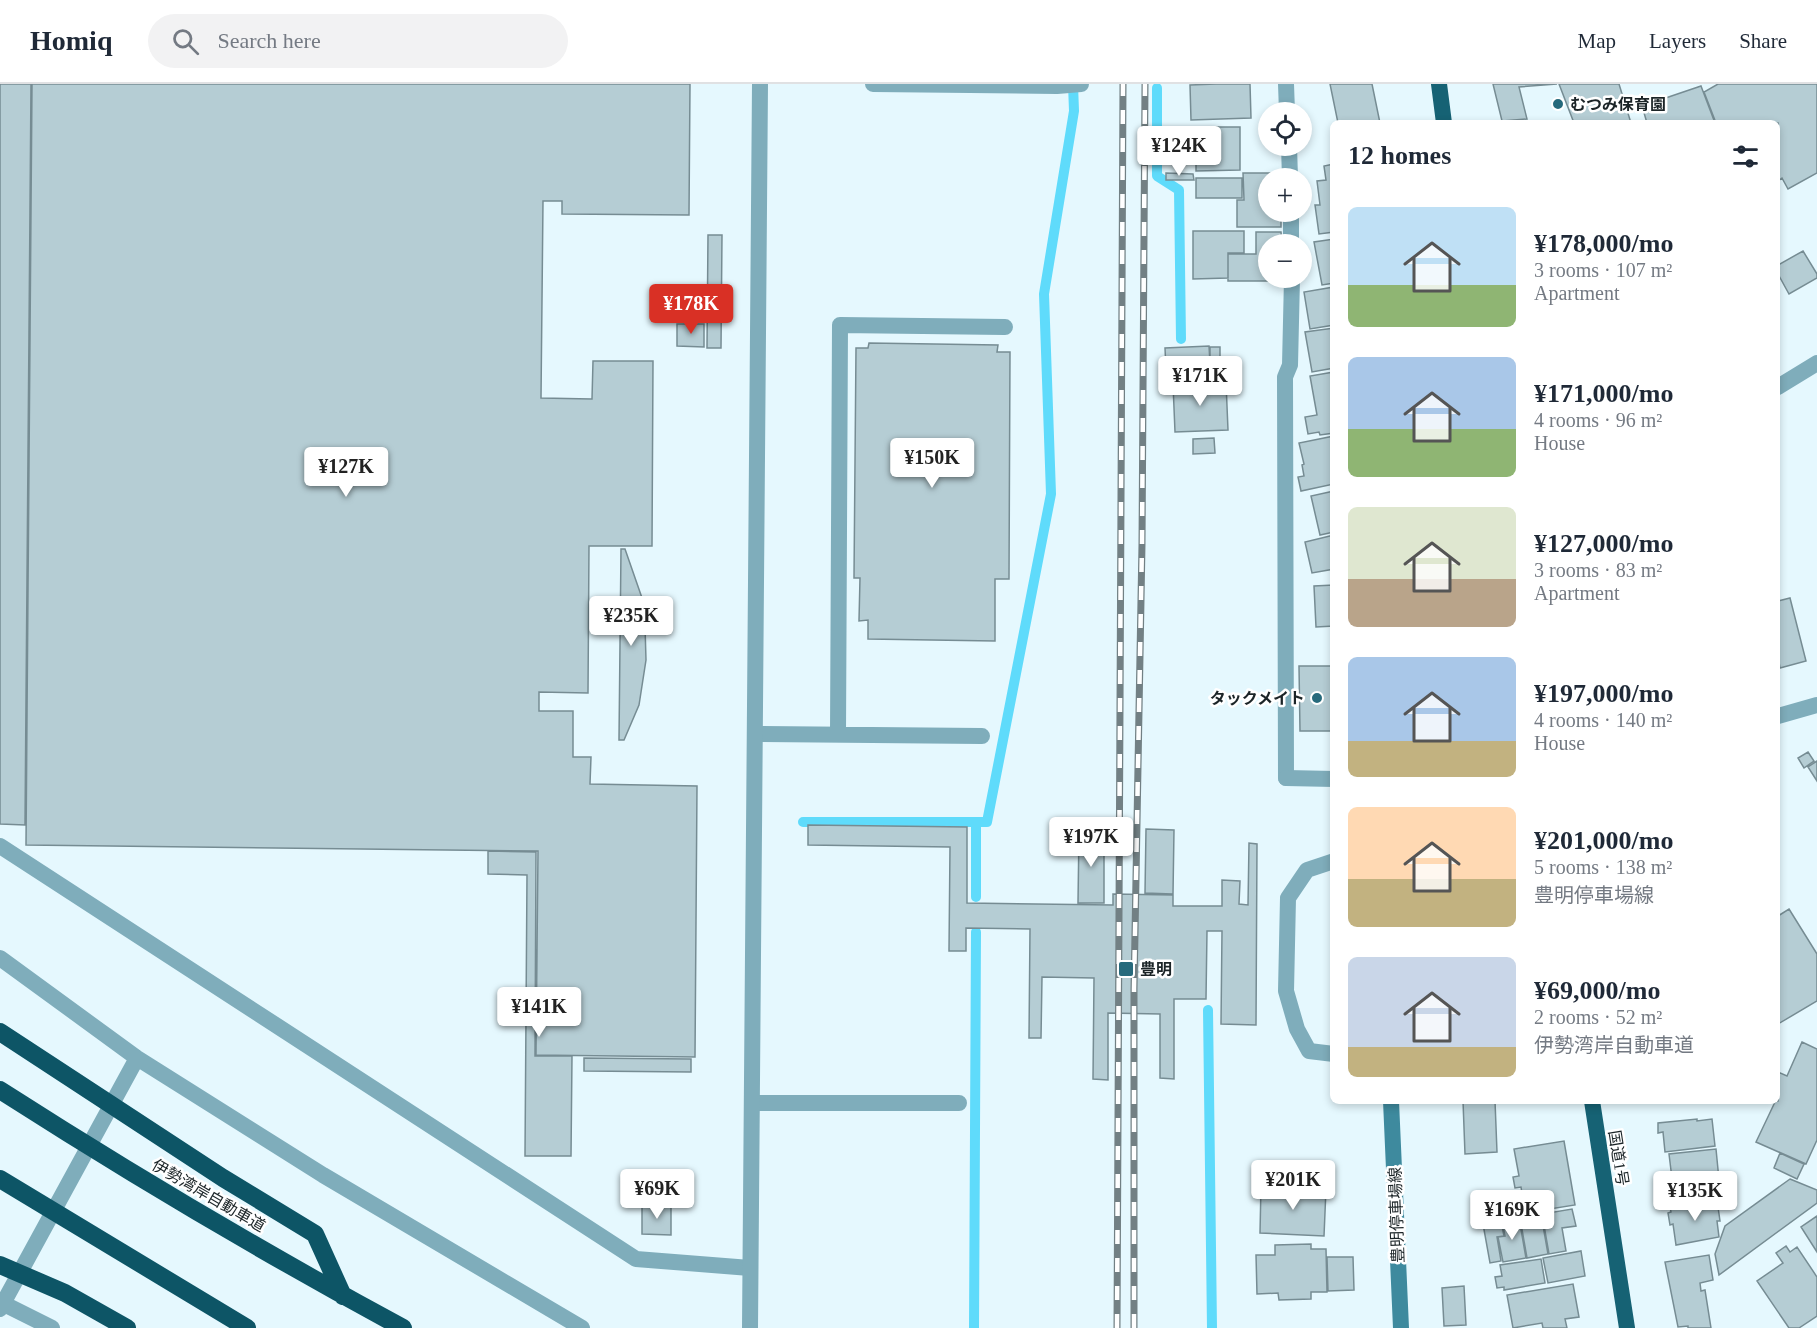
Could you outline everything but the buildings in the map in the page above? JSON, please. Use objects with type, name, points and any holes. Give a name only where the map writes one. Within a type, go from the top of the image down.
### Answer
[{"type":"highway","points":[[1439,84],[1444,120]]},
{"type":"highway","points":[[0,1032],[223,1178],[315,1234],[343,1296]]},
{"type":"highway","name":"伊勢湾岸自動車道","points":[[0,1090],[91,1148],[343,1296],[403,1328]]},
{"type":"highway","name":"国道1号","points":[[1592,1104],[1627,1328]]},
{"type":"highway","points":[[0,1179],[248,1328]]},
{"type":"highway","points":[[0,1265],[65,1293],[127,1328]]},
{"type":"main road","name":"豊明停車場線","points":[[1391,1104],[1401,1328]]},
{"type":"street","points":[[750,1328],[760,84]]},
{"type":"street","points":[[873,84],[1057,86],[1081,84]]},
{"type":"street","points":[[1286,84],[1287,102]]},
{"type":"street","points":[[1292,288],[1290,365],[1285,377],[1286,777],[1330,779]]},
{"type":"street","points":[[837,734],[840,325],[1005,327]]},
{"type":"street","points":[[1780,386],[1817,363]]},
{"type":"street","points":[[1780,715],[1817,705]]},
{"type":"street","points":[[755,734],[982,736]]},
{"type":"street","points":[[0,846],[636,1259],[750,1268]]},
{"type":"street","points":[[1330,862],[1307,870],[1288,898],[1286,991],[1297,1029],[1309,1051],[1330,1054]]},
{"type":"street","points":[[0,958],[137,1058],[323,1175],[582,1328]]},
{"type":"street","points":[[52,1328],[1,1305],[137,1058]]},
{"type":"street","points":[[752,1103],[959,1103]]},
{"type":"waterway","points":[[803,822],[987,822],[1051,494],[1044,294],[1074,111],[1073,84]]},
{"type":"waterway","points":[[1157,88],[1157,176],[1179,190],[1181,339]]},
{"type":"waterway","points":[[976,822],[976,897]]},
{"type":"waterway","points":[[974,1328],[976,932]]},
{"type":"waterway","points":[[1208,1010],[1212,1328]]},
{"type":"railway","points":[[1117,1328],[1123,84]]},
{"type":"railway","points":[[1134,1328],[1134,989],[1142,544],[1145,84]]},
{"type":"place","name":"むつみ保育園","points":[[1558,104]]},
{"type":"place","name":"タックメイト","points":[[1317,698]]},
{"type":"place","name":"豊明","points":[[1126,969]]}]
